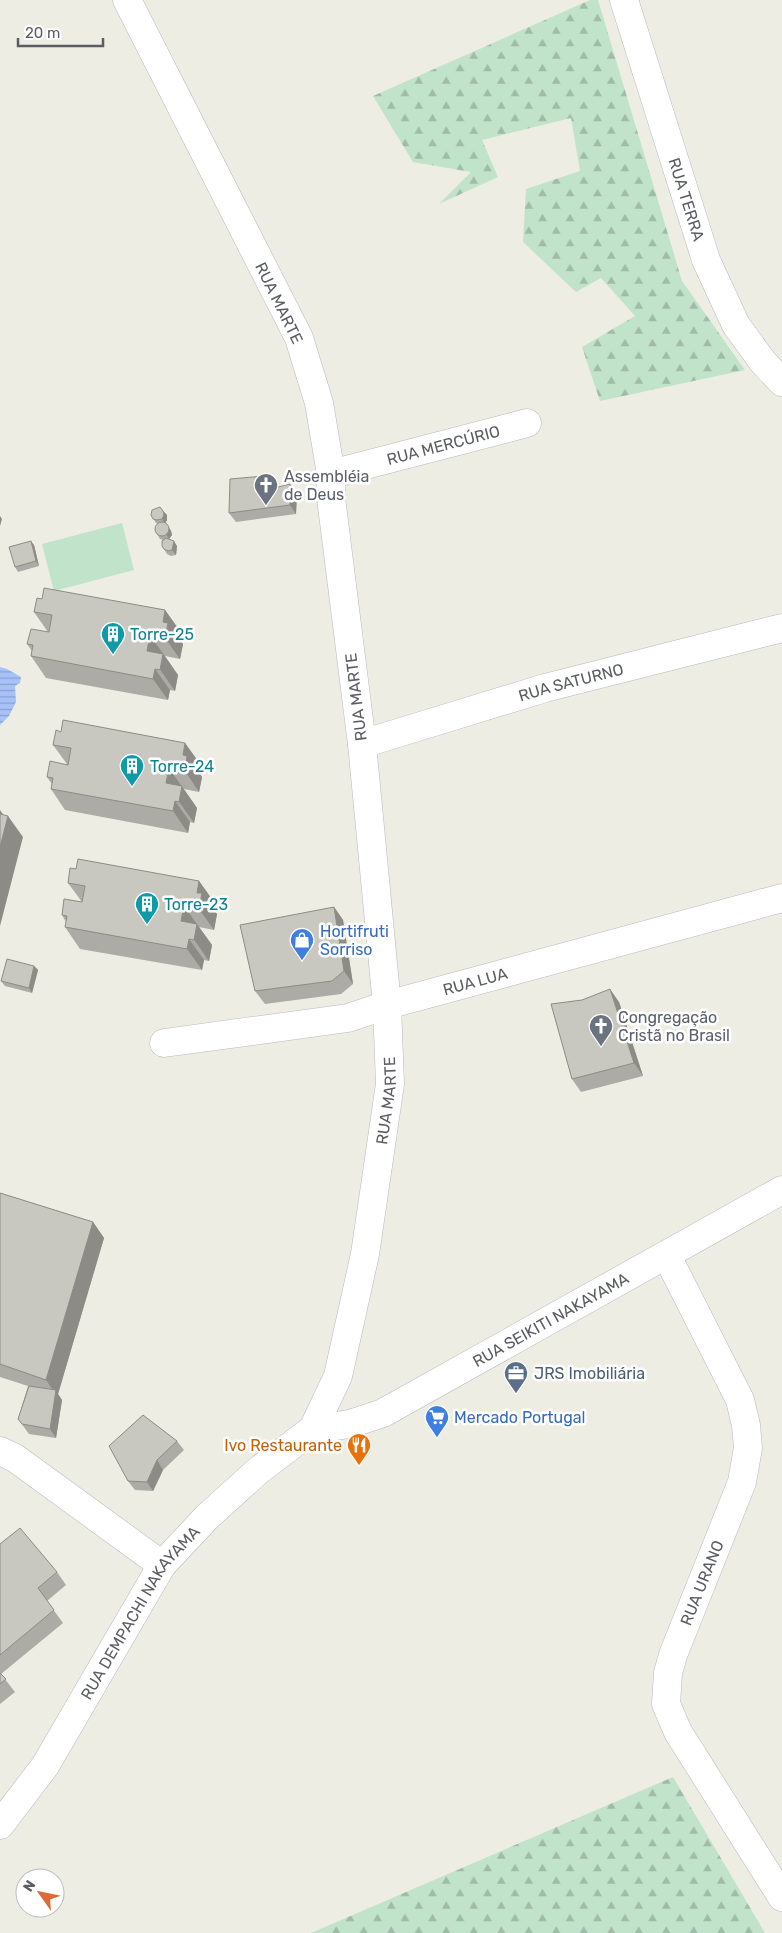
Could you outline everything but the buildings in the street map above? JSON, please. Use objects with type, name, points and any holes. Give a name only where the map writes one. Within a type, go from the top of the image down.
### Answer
[{"type":"street","name":"RUA MARTE","points":[[127,0],[299,338],[319,402],[331,474],[331,498],[362,744],[387,1005],[390,1084],[365,1254],[338,1376],[313,1429]]},
{"type":"street","name":"RUA TERRA","points":[[624,0],[706,260],[736,325],[763,362],[782,382]]},
{"type":"street","name":"RUA MERCÚRIO","points":[[331,474],[527,423]]},
{"type":"street","name":"RUA SATURNO","points":[[362,744],[545,688],[782,628]]},
{"type":"street","name":"RUA LUA","points":[[164,1043],[348,1018],[387,1005],[782,898]]},
{"type":"street","name":"RUA SEIKITI NAKAYAMA","points":[[313,1429],[350,1424],[384,1413],[782,1190]]},
{"type":"street","name":"RUA URANO","points":[[667,1256],[740,1400],[746,1425],[748,1448],[742,1482],[673,1655],[668,1673],[666,1704],[678,1732],[782,1897]]},
{"type":"street","name":"RUA DEMPACHI NAKAYAMA","points":[[0,1825],[45,1766],[162,1566],[207,1517],[258,1470],[313,1429]]},
{"type":"street","points":[[0,1451],[15,1458],[162,1566]]},
{"type":"green space","points":[[590,0],[598,0],[682,281],[745,370],[600,401],[582,347],[635,316],[601,278],[576,292],[523,242],[526,189],[580,171],[571,118],[482,140],[498,177],[439,204],[471,172],[413,162],[373,96]]},
{"type":"green space","points":[[122,523],[134,570],[54,591],[42,544]]},
{"type":"green space","points":[[673,1777],[765,1933],[311,1933]]},
{"type":"water","points":[[0,667],[21,677],[20,683],[15,686],[16,702],[9,716],[0,725]]},
{"type":"place","name":"Assembléia de Deus","points":[[266,506]]},
{"type":"place","name":"Torre-25","points":[[113,655]]},
{"type":"place","name":"Torre-24","points":[[132,787]]},
{"type":"place","name":"Torre-23","points":[[147,925]]},
{"type":"place","name":"Hortifruti Sorriso","points":[[302,961]]},
{"type":"place","name":"Congregação Cristã no Brasil","points":[[601,1047]]},
{"type":"place","name":"JRS Imobiliária","points":[[516,1394]]},
{"type":"place","name":"Mercado Portugal","points":[[437,1438]]},
{"type":"place","name":"Ivo Restaurante","points":[[359,1466]]}]
